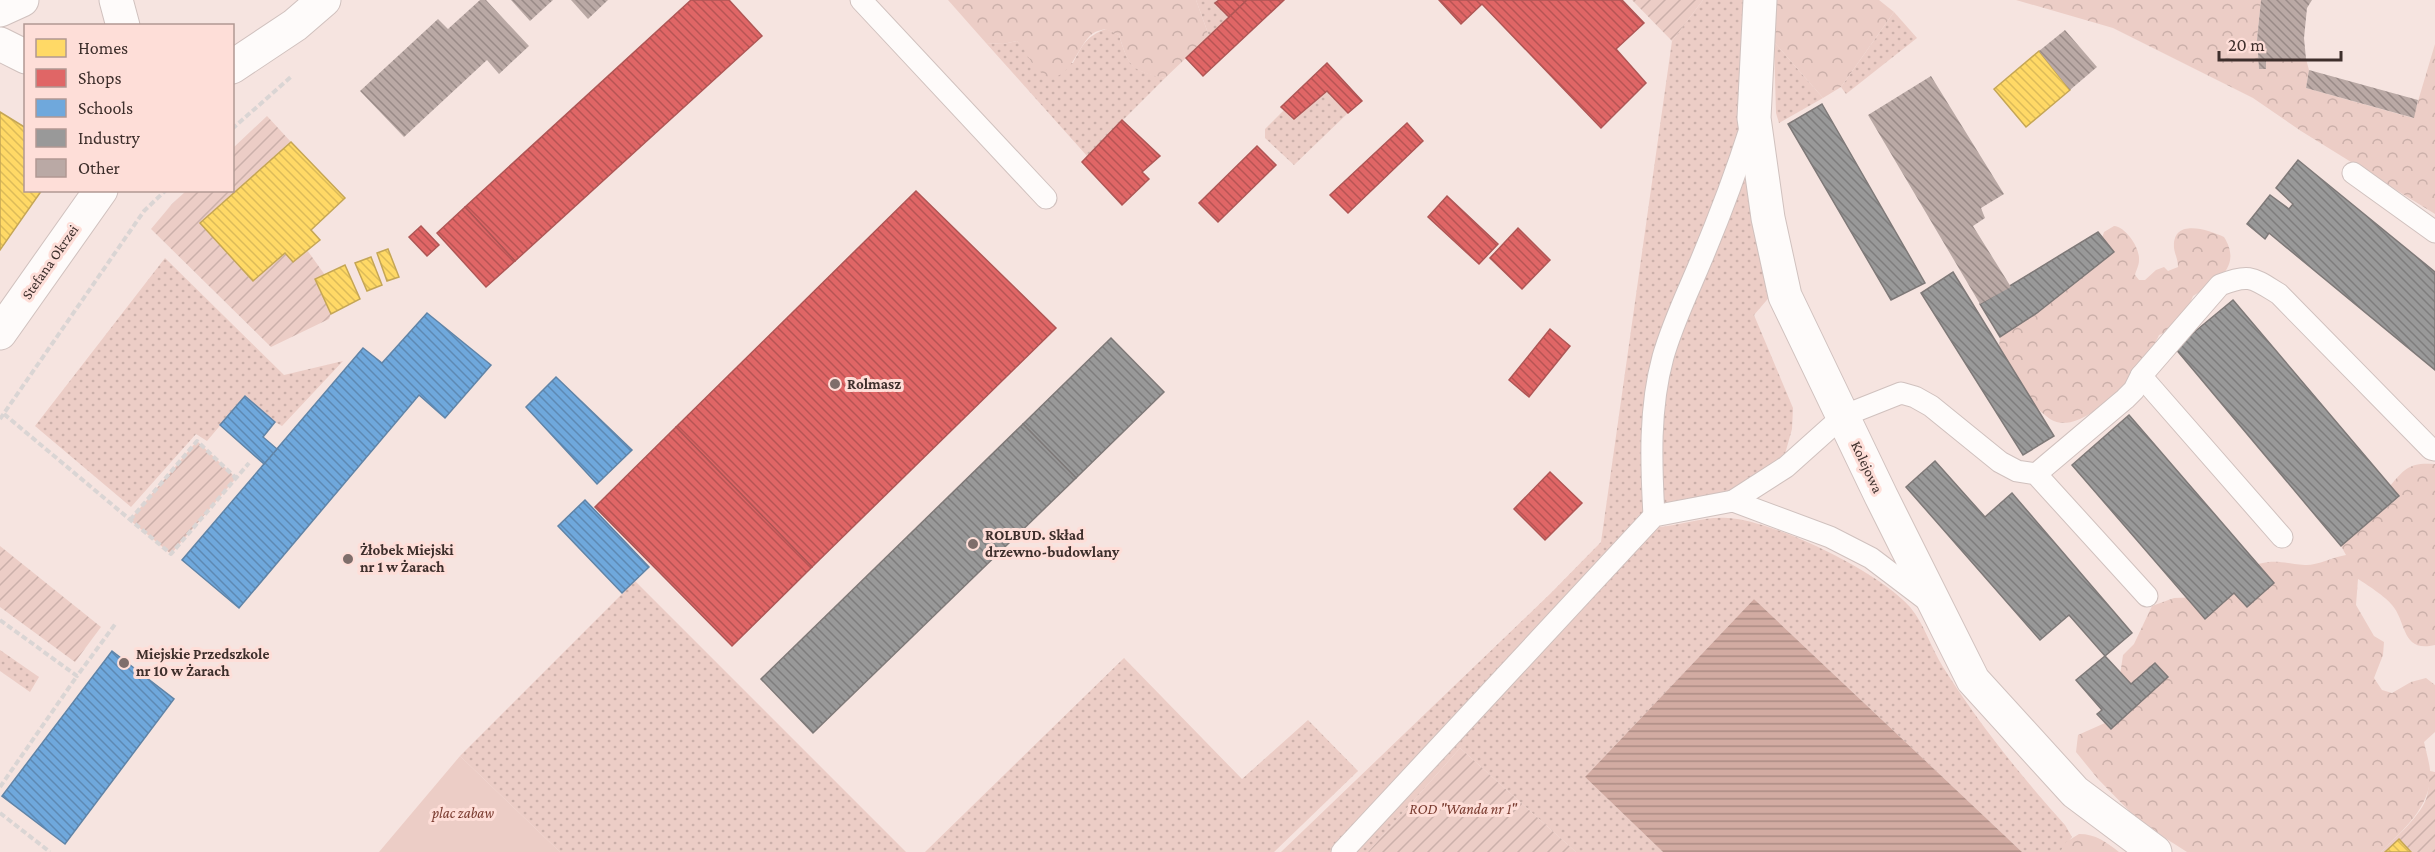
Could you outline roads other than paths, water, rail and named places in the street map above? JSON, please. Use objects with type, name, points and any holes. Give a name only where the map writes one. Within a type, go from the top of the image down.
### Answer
[{"type":"street","points":[[0,10],[22,0]]},
{"type":"street","points":[[116,0],[122,24]]},
{"type":"street","points":[[234,66],[295,25],[324,0]]},
{"type":"street","name":"Kolejowa","points":[[1760,0],[1754,118],[1768,218],[1785,296],[1973,680],[2074,792],[2155,852]]},
{"type":"street","points":[[0,44],[24,56]]},
{"type":"street","name":"Stefana Okrzei","points":[[0,333],[99,192]]},
{"type":"lane","points":[[861,0],[1046,198]]},
{"type":"lane","points":[[1654,516],[1652,443],[1655,401],[1663,357],[1733,184],[1754,118]]},
{"type":"lane","points":[[2353,173],[2435,231]]},
{"type":"lane","points":[[2036,474],[2134,390],[2141,376],[2220,285],[2248,277],[2278,294],[2435,450]]},
{"type":"lane","points":[[2141,376],[2282,537]]},
{"type":"lane","points":[[1342,852],[1654,516],[1733,501],[1786,467],[1843,416],[1900,393],[1931,405],[2000,462],[2017,471],[2036,474],[2147,596]]},
{"type":"lane","points":[[1733,501],[1830,537],[1871,558],[1936,608]]},
{"type":"place","name":"Rolmasz","points":[[835,384]]},
{"type":"place","name":"ROLBUD. Skład drzewno-budowlany","points":[[973,544]]},
{"type":"place","name":"Żłobek Miejski nr 1 w Żarach","points":[[348,559]]},
{"type":"place","name":"Miejskie Przedszkole nr 10 w Żarach","points":[[124,663]]},
{"type":"park label","name":"ROD \"Wanda nr 1\"","points":[[1463,809]]},
{"type":"park label","name":"plac zabaw","points":[[463,813]]}]
